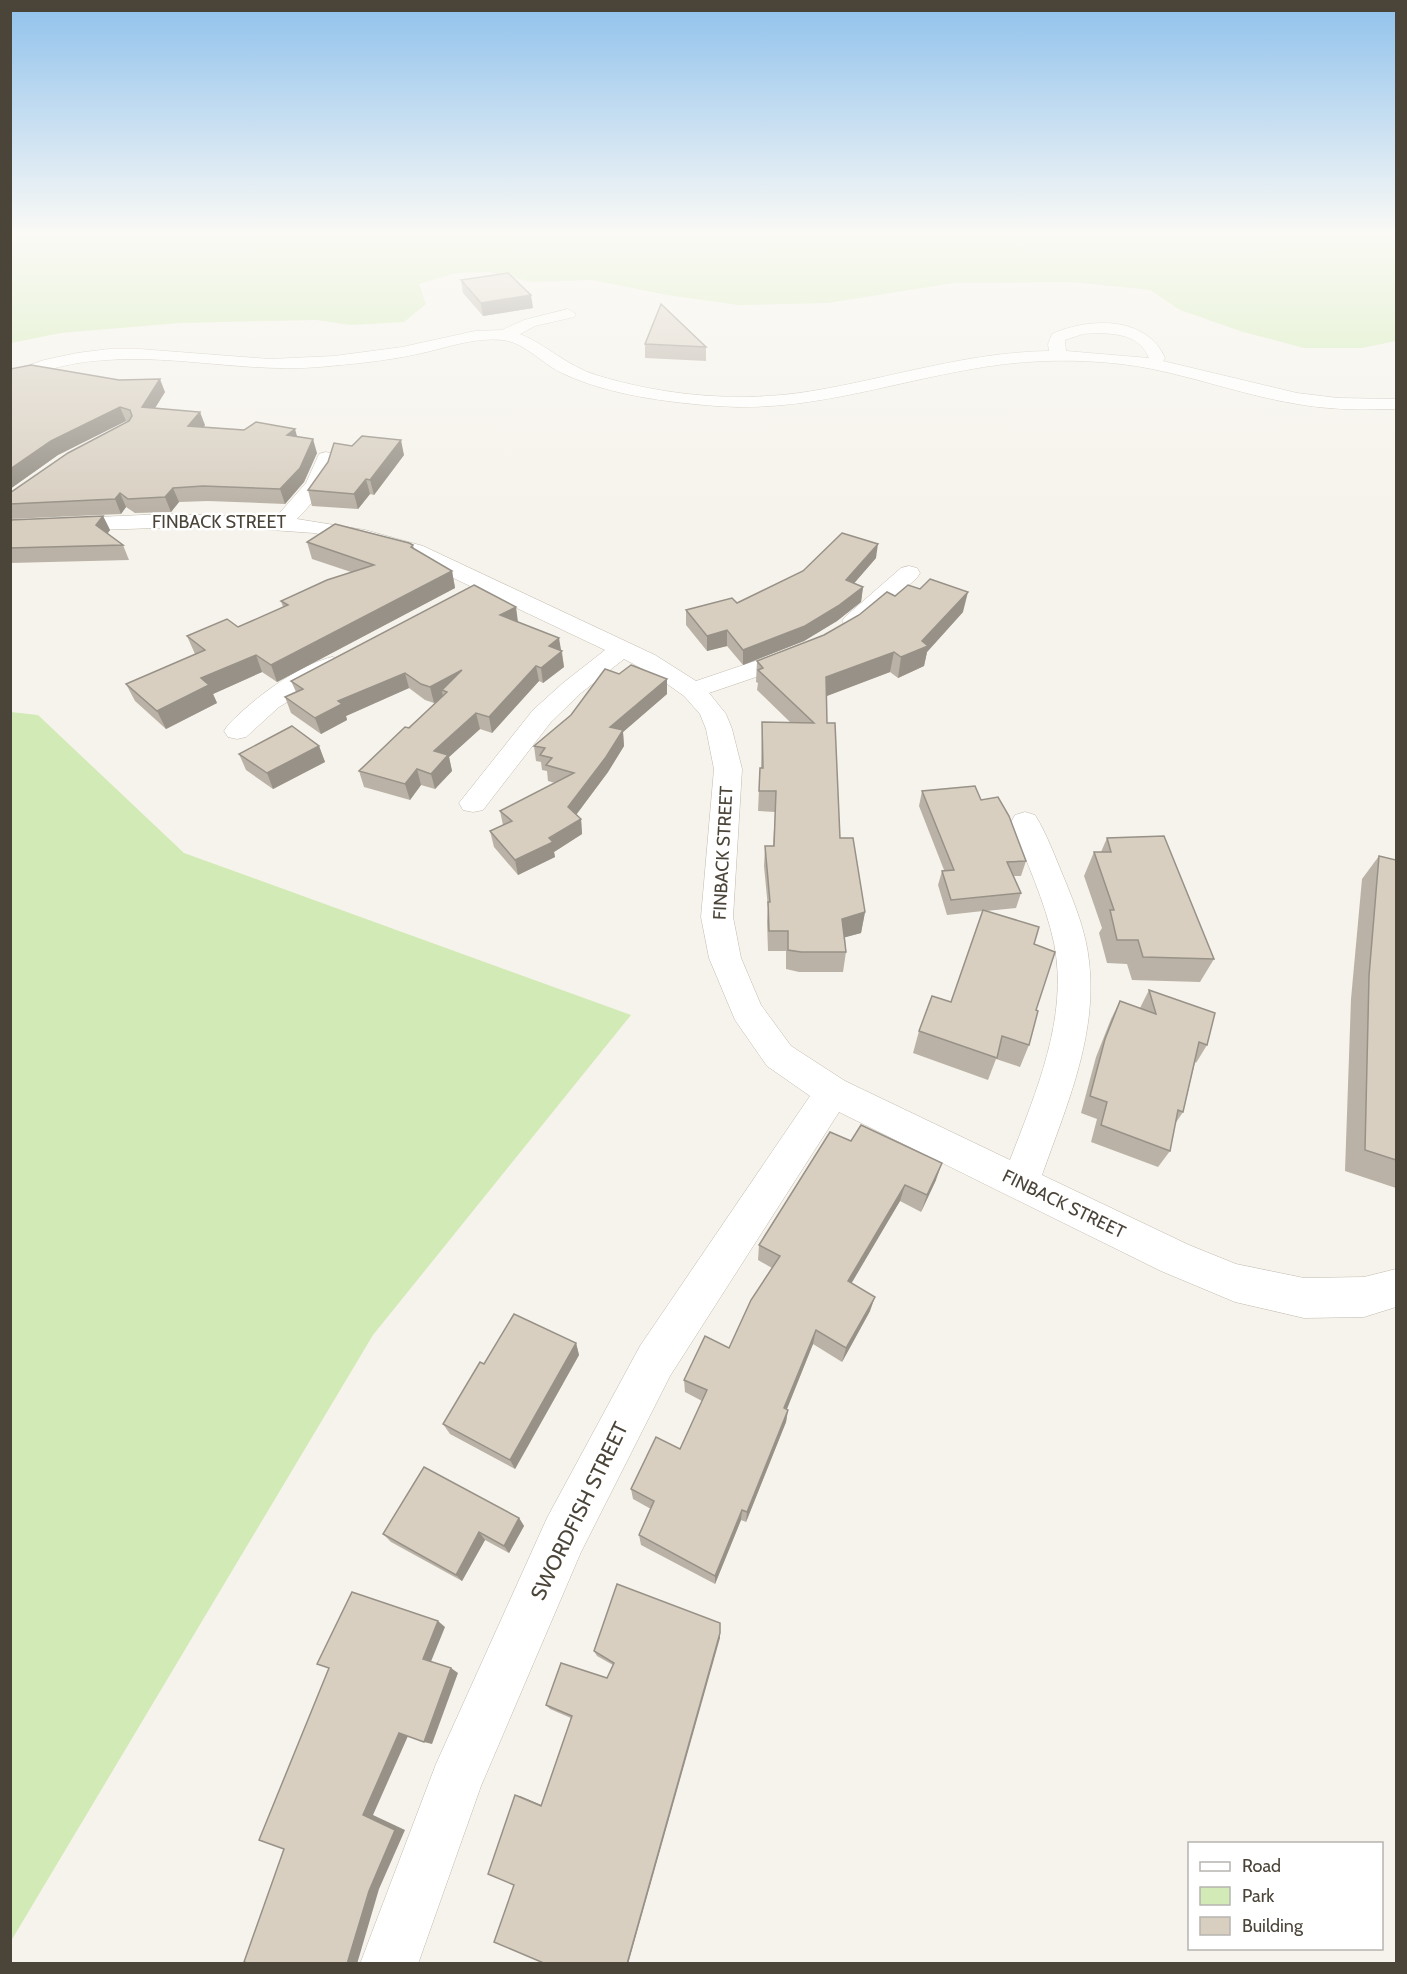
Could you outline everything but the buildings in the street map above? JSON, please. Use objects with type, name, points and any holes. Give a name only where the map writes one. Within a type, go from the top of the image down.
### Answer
[{"type":"street","points":[[506,336],[525,325]]},
{"type":"street","points":[[1059,356],[1056,345],[1058,336],[1069,330],[1103,328],[1140,336],[1150,342],[1156,349],[1157,358],[1153,364]]},
{"type":"street","points":[[10,378],[69,358],[97,355],[151,353],[248,363],[304,363],[414,350],[488,336],[506,336],[518,338],[546,359],[593,380],[687,398],[733,402],[818,397],[956,365],[1002,358],[1059,356],[1094,357],[1153,364],[1274,394],[1308,400],[1354,404],[1396,404]]},
{"type":"street","points":[[283,522],[319,481],[326,458]]},
{"type":"street","name":"FINBACK STREET","points":[[10,527],[228,519],[328,527],[377,538],[415,551],[679,678],[705,703],[718,720],[725,747],[728,769],[717,917],[725,958],[747,1011],[779,1056],[832,1092],[1175,1258],[1235,1283],[1304,1298],[1364,1297],[1396,1288]]},
{"type":"street","points":[[691,690],[779,663],[829,639],[909,573]]},
{"type":"street","points":[[454,600],[485,584]]},
{"type":"street","points":[[473,803],[542,716],[572,688],[622,649]]},
{"type":"street","points":[[237,731],[253,712],[273,697],[353,653]]},
{"type":"street","points":[[1020,1183],[1054,1090],[1071,1023],[1073,962],[1063,918],[1026,822]]},
{"type":"street","name":"SWORDFISH STREET","points":[[389,1964],[455,1783],[564,1535],[655,1361],[832,1092]]},
{"type":"green space","points":[[11,325],[155,325],[61,333],[11,343]]},
{"type":"green space","points":[[1223,325],[1396,325],[1396,341],[1362,348],[1304,348]]},
{"type":"green space","points":[[11,712],[38,715],[184,853],[631,1015],[373,1335],[11,1941]]}]
